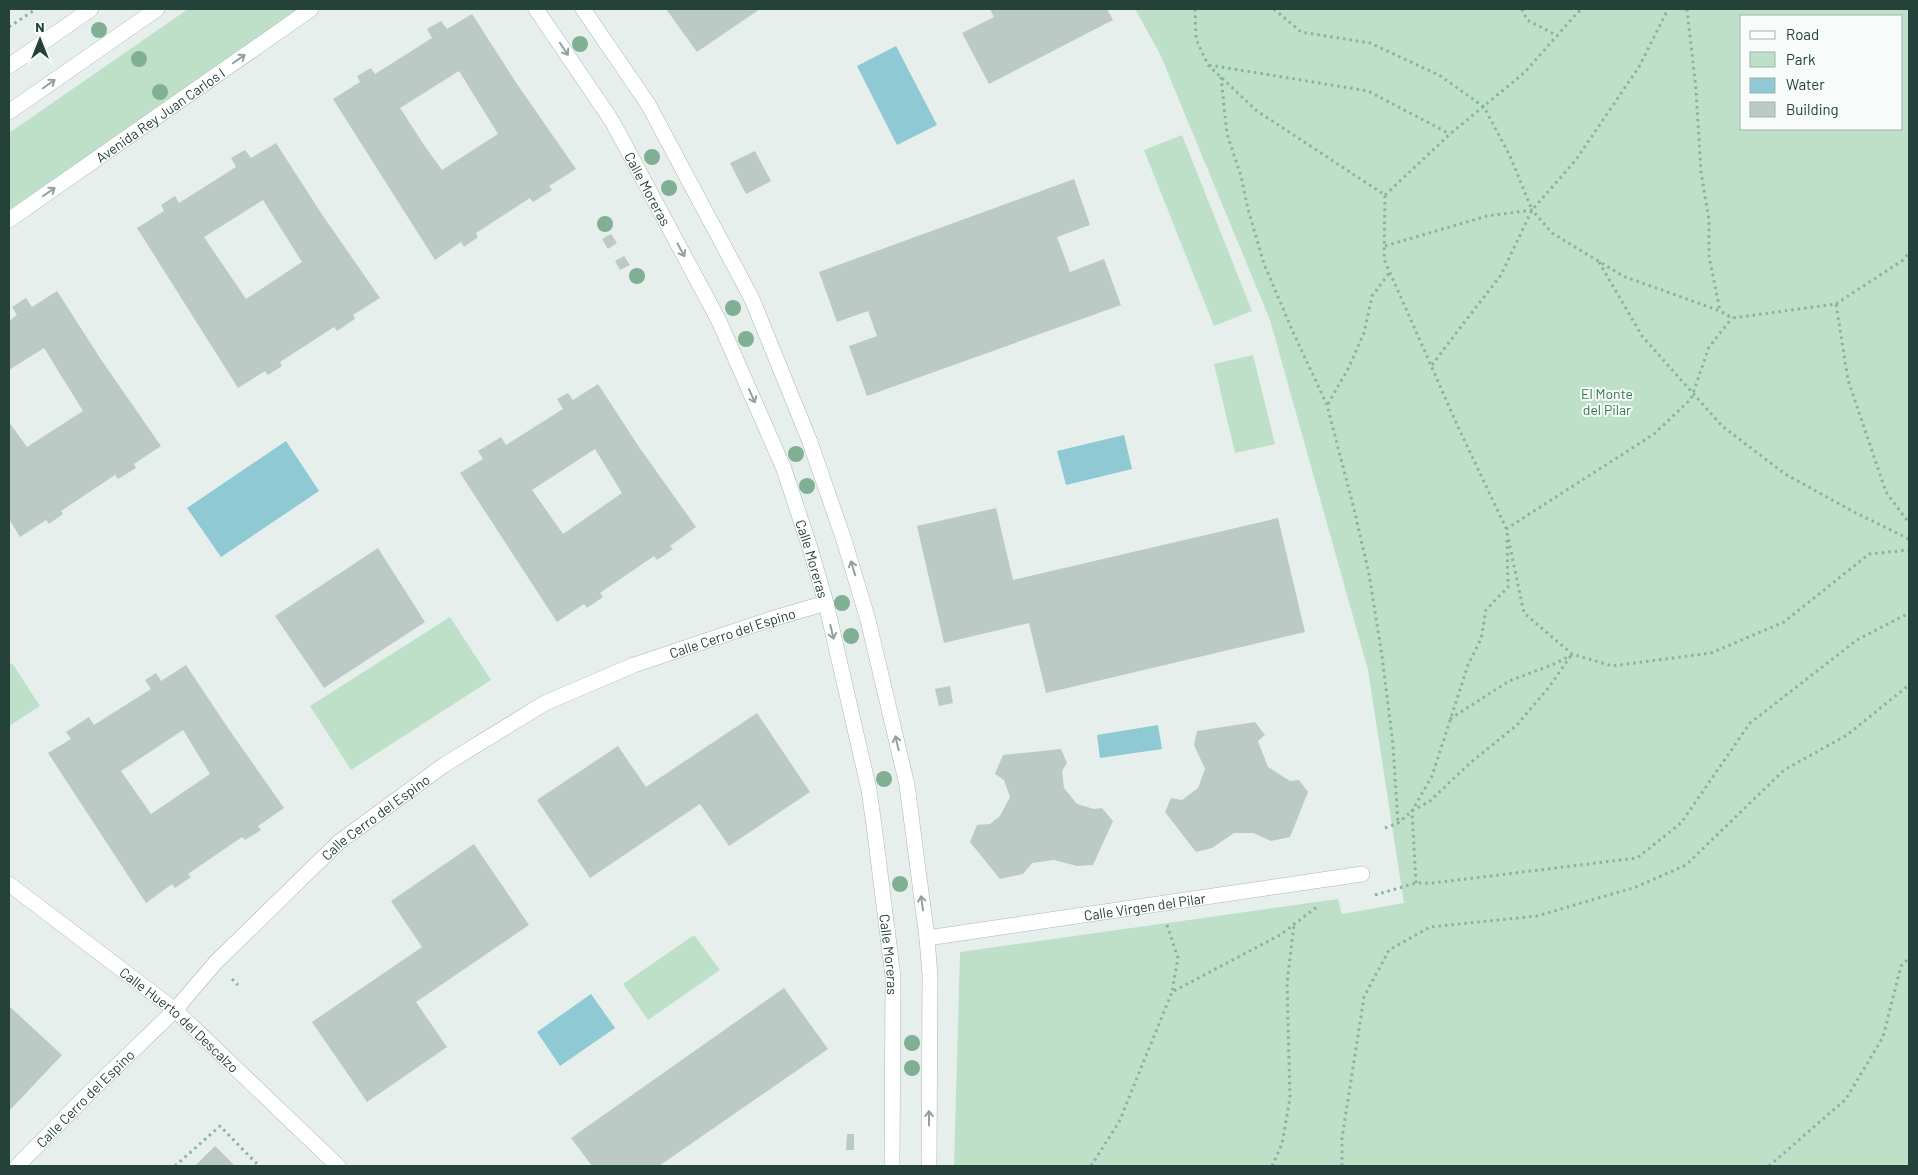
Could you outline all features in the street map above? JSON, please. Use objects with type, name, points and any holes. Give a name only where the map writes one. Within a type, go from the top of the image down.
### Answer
[{"type":"street","points":[[9,66],[90,9]]},
{"type":"street","points":[[9,112],[157,9]]},
{"type":"street","name":"Avenida Rey Juan Carlos I","points":[[9,220],[311,9]]},
{"type":"street","name":"Calle Moreras","points":[[536,9],[612,121],[718,321],[784,469],[826,603],[869,790],[893,978],[892,1166]]},
{"type":"street","points":[[582,9],[648,104],[752,299],[810,442],[844,540],[872,636],[907,785],[927,938],[930,976],[929,1166]]},
{"type":"street","name":"Calle Cerro del Espino","points":[[17,1166],[175,1010],[216,962],[339,842],[444,766],[545,703],[634,664],[826,603]]},
{"type":"street","name":"Calle Virgen del Pilar","points":[[927,938],[1362,874]]},
{"type":"street","name":"Calle Huerto del Descalzo","points":[[9,884],[175,1010],[338,1166]]},
{"type":"path","points":[[9,27],[36,9]]},
{"type":"path","points":[[1195,9],[1196,39],[1208,65],[1257,112],[1385,194]]},
{"type":"path","points":[[1274,9],[1301,32],[1370,43],[1439,75],[1484,107],[1510,156],[1532,210],[1552,233],[1623,276],[1720,311],[1732,318],[1836,304],[1903,260],[1909,252]]},
{"type":"path","points":[[1522,9],[1527,20],[1558,36]]},
{"type":"path","points":[[1584,9],[1578,12],[1524,73],[1450,134],[1385,194],[1386,246],[1384,259],[1506,528],[1524,613],[1572,654],[1612,666],[1711,653],[1784,622],[1869,554],[1909,550]]},
{"type":"path","points":[[1432,366],[1502,275],[1532,210],[1575,161],[1634,74],[1668,9]]},
{"type":"path","points":[[1687,9],[1696,90],[1698,143],[1709,220],[1709,256],[1720,311]]},
{"type":"path","points":[[1208,65],[1368,90],[1450,134]]},
{"type":"path","points":[[1220,76],[1227,134],[1241,176],[1248,209],[1264,264],[1293,332],[1328,404],[1369,574],[1392,735],[1398,822]]},
{"type":"path","points":[[1386,246],[1487,216],[1532,210]]},
{"type":"path","points":[[1598,261],[1642,336],[1722,426],[1784,474],[1909,539]]},
{"type":"path","points":[[1328,404],[1348,369],[1364,333],[1372,296],[1390,272]]},
{"type":"path","points":[[1836,304],[1848,380],[1886,492],[1909,523]]},
{"type":"path","points":[[1506,528],[1654,434],[1691,400],[1709,348],[1732,318]]},
{"type":"path","points":[[1416,883],[1412,811],[1432,776],[1468,664],[1481,638],[1486,610],[1508,586],[1506,528]]},
{"type":"path","points":[[1373,895],[1416,883],[1433,883],[1637,858],[1681,822],[1750,723],[1857,640],[1909,613]]},
{"type":"path","points":[[1450,719],[1508,681],[1554,664],[1572,654]]},
{"type":"path","points":[[1386,828],[1430,801],[1470,763],[1517,725],[1549,687],[1572,654]]},
{"type":"path","points":[[1342,1166],[1342,1138],[1364,997],[1389,950],[1430,927],[1537,916],[1636,887],[1686,865],[1784,770],[1847,735],[1909,685]]},
{"type":"path","points":[[1172,992],[1280,935],[1315,907],[1323,905]]},
{"type":"path","points":[[1091,1166],[1119,1122],[1172,992],[1178,958],[1165,919]]},
{"type":"path","points":[[1272,1166],[1282,1144],[1290,1098],[1287,983],[1294,924]]},
{"type":"path","points":[[1768,1166],[1846,1099],[1883,1037],[1901,966],[1909,958]]},
{"type":"path","points":[[176,1166],[220,1126],[259,1166]]},
{"type":"green space","points":[[188,9],[299,9],[9,210],[9,133]]},
{"type":"green space","name":"El Monte del Pilar","points":[[1135,9],[1909,9],[1909,1166],[954,1166],[960,952],[1338,899],[1342,914],[1404,903],[1368,670],[1270,320],[1160,54]]},
{"type":"green space","points":[[1182,135],[1252,311],[1214,326],[1144,150]]},
{"type":"green space","points":[[1253,355],[1275,444],[1235,453],[1214,364]]},
{"type":"green space","points":[[450,617],[491,680],[351,770],[310,706]]},
{"type":"green space","points":[[12,663],[40,706],[9,726],[9,665]]},
{"type":"green space","points":[[694,935],[720,970],[648,1020],[623,984]]},
{"type":"water","points":[[896,46],[937,125],[897,145],[857,66]]},
{"type":"water","points":[[1124,435],[1132,469],[1066,485],[1057,451]]},
{"type":"water","points":[[286,441],[319,491],[221,557],[187,508]]},
{"type":"water","points":[[1158,725],[1162,749],[1100,758],[1097,735]]},
{"type":"water","points":[[591,994],[615,1028],[560,1066],[537,1032]]},
{"type":"building","points":[[666,9],[760,9],[697,52]]},
{"type":"building","points":[[990,9],[1107,9],[1113,20],[989,84],[962,33],[994,17]]},
{"type":"building","points":[[472,14],[517,84],[576,169],[549,186],[552,190],[533,202],[530,198],[476,233],[478,237],[464,247],[461,242],[435,260],[333,99],[360,82],[357,76],[371,68],[375,74],[432,38],[427,29],[441,21],[447,29]],"holes":[[[459,71],[498,134],[442,170],[400,108]]]},
{"type":"building","points":[[276,143],[321,213],[380,298],[353,315],[355,319],[337,331],[334,327],[280,362],[282,366],[268,375],[265,371],[238,388],[137,228],[164,211],[161,205],[175,196],[179,203],[236,167],[231,158],[245,150],[251,158]],"holes":[[[263,200],[302,262],[246,299],[204,237]]]},
{"type":"building","points":[[755,151],[771,181],[746,194],[730,163]]},
{"type":"building","points":[[1074,179],[1090,225],[1057,237],[1070,272],[1104,259],[1121,305],[867,396],[849,346],[877,336],[868,311],[837,322],[819,272]]},
{"type":"building","points":[[611,234],[617,243],[608,249],[602,239]]},
{"type":"building","points":[[624,256],[630,265],[620,270],[615,261]]},
{"type":"building","points":[[57,291],[102,361],[161,446],[134,464],[136,468],[118,479],[115,475],[61,511],[63,514],[49,524],[46,520],[20,537],[9,519],[9,422],[27,447],[83,411],[44,348],[9,370],[9,321],[17,315],[12,307],[26,298],[32,307]]},
{"type":"building","points":[[598,384],[639,447],[696,527],[670,546],[673,549],[657,560],[654,556],[600,593],[603,597],[587,608],[584,604],[557,622],[460,473],[483,459],[478,451],[501,437],[506,445],[563,409],[557,399],[568,393],[573,400]],"holes":[[[595,449],[622,493],[563,534],[532,490]]]},
{"type":"building","points":[[996,508],[1013,580],[1278,518],[1305,632],[1046,693],[1029,623],[944,643],[917,526]]},
{"type":"building","points":[[378,548],[425,622],[324,688],[275,616]]},
{"type":"building","points":[[186,665],[284,808],[258,826],[261,830],[245,840],[242,837],[188,874],[191,877],[175,888],[172,884],[146,903],[48,753],[71,739],[66,732],[89,717],[94,725],[151,689],[145,680],[156,673],[161,681]],"holes":[[[183,730],[210,774],[151,814],[121,771]]]},
{"type":"building","points":[[950,686],[953,703],[939,706],[935,689]]},
{"type":"building","points":[[757,713],[810,792],[729,846],[700,804],[590,878],[537,800],[618,746],[646,787]]},
{"type":"building","points":[[1255,722],[1265,735],[1258,741],[1268,767],[1290,781],[1299,780],[1308,792],[1290,837],[1271,841],[1253,833],[1234,833],[1212,848],[1196,852],[1165,812],[1171,798],[1182,800],[1198,788],[1205,769],[1194,745],[1197,731]]},
{"type":"building","points":[[1061,749],[1067,763],[1062,771],[1064,788],[1077,804],[1094,809],[1102,808],[1113,821],[1093,865],[1077,866],[1054,860],[1032,863],[1023,874],[1000,879],[970,842],[977,825],[990,824],[1000,816],[1010,797],[1004,780],[995,774],[1003,755]]},
{"type":"building","points":[[474,844],[529,925],[416,1002],[447,1047],[367,1102],[312,1022],[422,947],[391,901]]},
{"type":"building","points":[[784,988],[828,1049],[659,1166],[592,1166],[571,1138]]},
{"type":"building","points":[[9,1006],[62,1055],[9,1111]]},
{"type":"building","points":[[847,1134],[854,1134],[854,1150],[846,1150]]},
{"type":"building","points":[[215,1146],[235,1166],[195,1166]]}]
